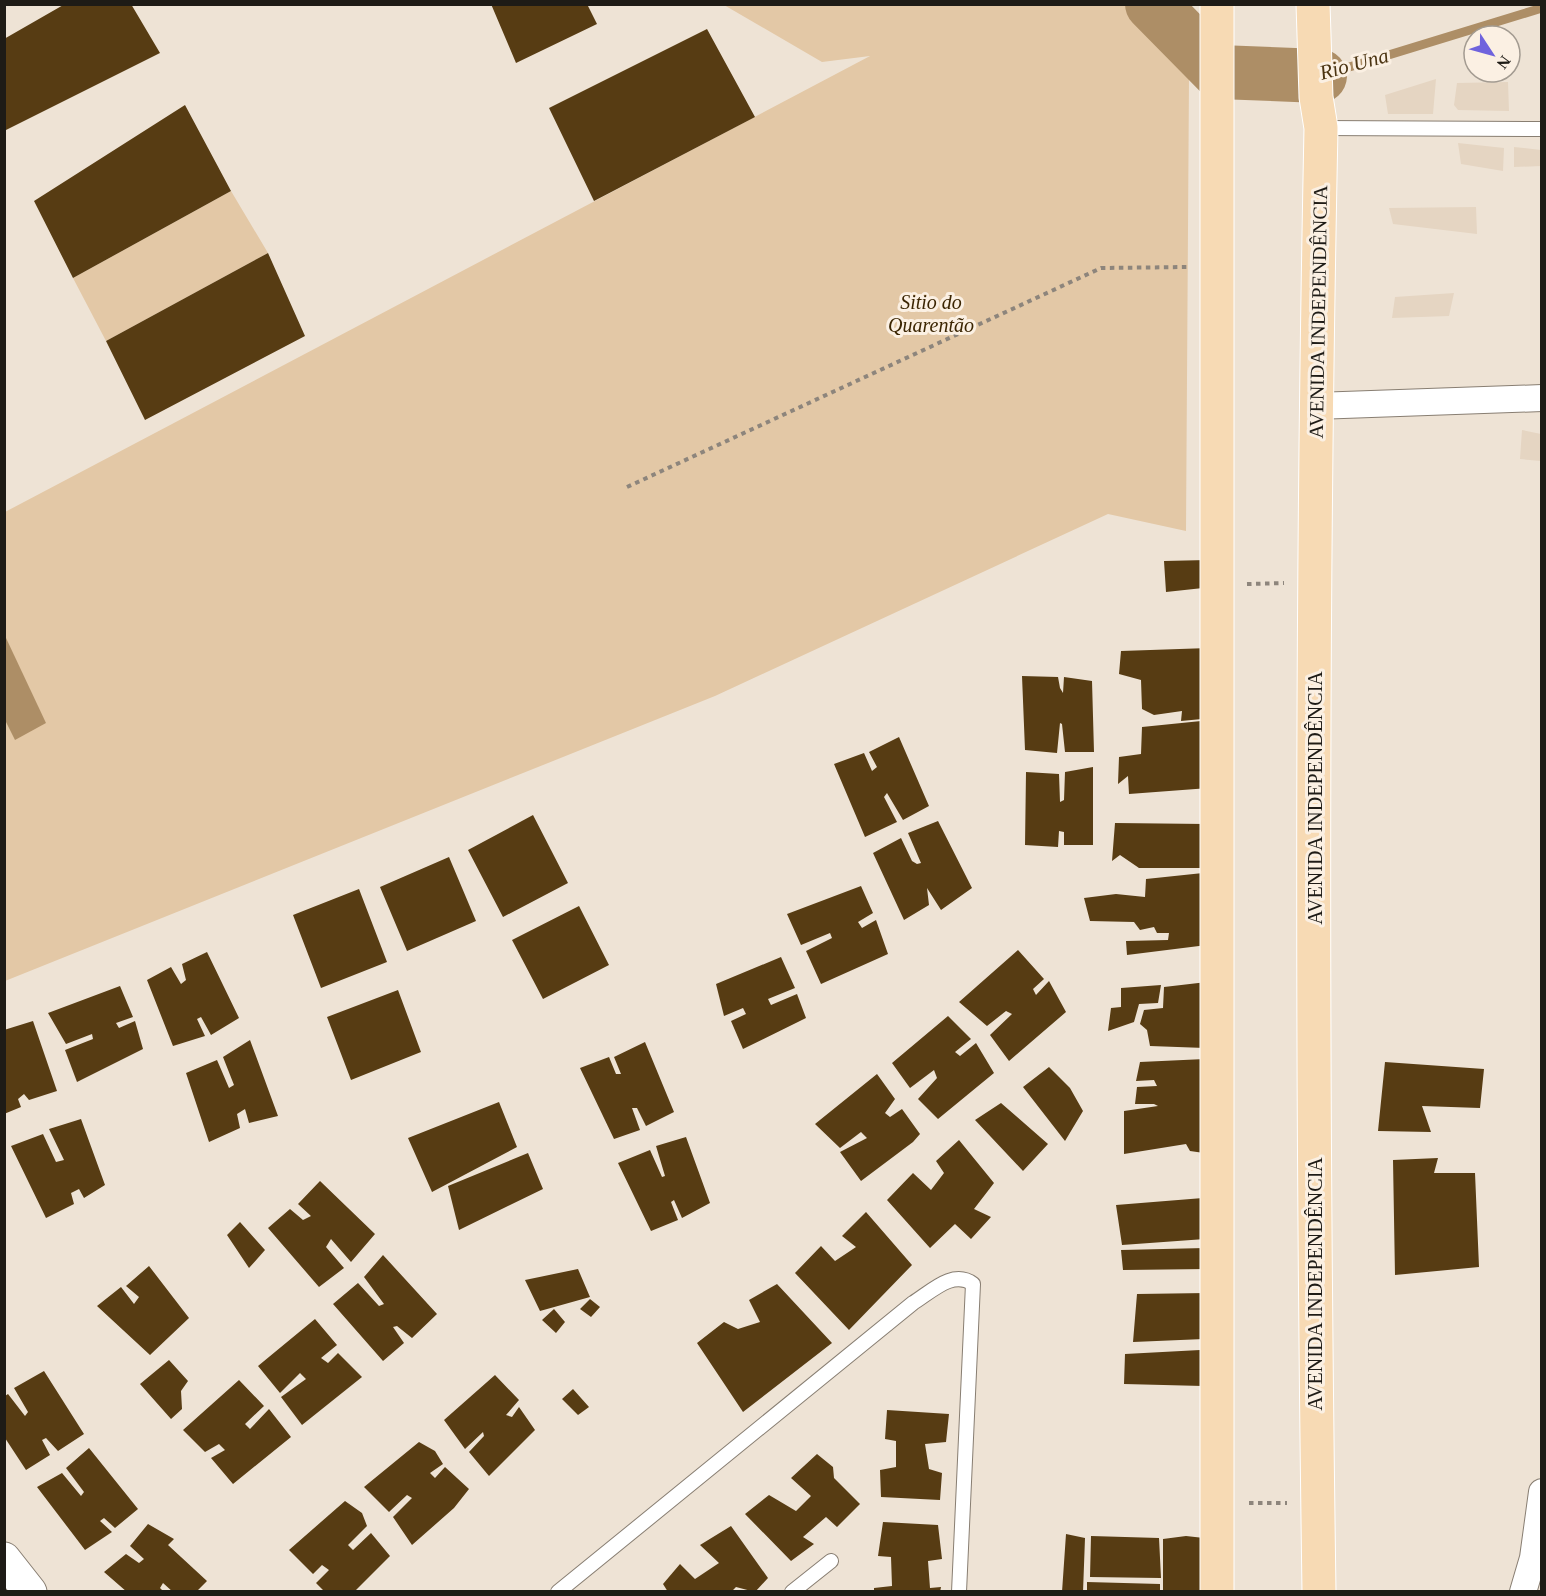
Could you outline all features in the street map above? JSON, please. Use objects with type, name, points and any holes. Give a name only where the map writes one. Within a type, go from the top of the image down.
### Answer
[{"type":"main road","points":[[1216,4],[1217,1592]]},
{"type":"main road","name":"AVENIDA INDEPENDÊNCIA","points":[[1313,4],[1319,112],[1315,406],[1314,1234],[1318,1592]]},
{"type":"main road","points":[[4,1559],[30,1592]]},
{"type":"street","points":[[1315,406],[1542,398]]},
{"type":"street","points":[[1523,1592],[1537,1559],[1542,1492]]},
{"type":"lane","points":[[1319,112],[1542,129]]},
{"type":"lane","points":[[558,1592],[913,1303],[952,1278],[966,1278],[973,1284],[959,1592]]},
{"type":"lane","points":[[792,1592],[831,1561]]},
{"type":"path","points":[[627,487],[1101,268],[1215,267]]},
{"type":"path","points":[[1216,585],[1315,583]]},
{"type":"path","points":[[1217,1503],[1317,1503]]},
{"type":"shaded area","points":[[1436,79],[1433,114],[1388,114],[1385,95]]},
{"type":"shaded area","points":[[1457,83],[1508,84],[1509,111],[1458,110],[1454,105]]},
{"type":"shaded area","points":[[1458,143],[1504,148],[1503,171],[1461,164]]},
{"type":"shaded area","points":[[1514,147],[1541,150],[1541,166],[1514,167]]},
{"type":"shaded area","points":[[1476,207],[1477,234],[1393,224],[1389,208]]},
{"type":"shaded area","points":[[1454,293],[1449,316],[1392,318],[1395,297]]},
{"type":"shaded area","points":[[1522,430],[1541,434],[1541,461],[1520,459]]},
{"type":"shaded area","points":[[6,638],[46,723],[15,740],[5,720],[4,639]]},
{"type":"green space","name":"Sitio do Quarentão","points":[[724,5],[1189,5],[1191,13],[1135,21],[1189,77],[1186,531],[1108,514],[715,696],[5,981],[5,512],[870,56],[822,62]]},
{"type":"green space","points":[[231,191],[268,253],[106,341],[73,278]]},
{"type":"building","points":[[65,4],[131,4],[160,53],[4,131],[4,39]]},
{"type":"building","points":[[491,4],[587,4],[597,24],[516,63]]},
{"type":"building","points":[[707,29],[755,117],[594,201],[549,108]]},
{"type":"building","points":[[185,105],[231,191],[73,278],[34,201]]},
{"type":"building","points":[[268,253],[305,336],[145,420],[106,341]]},
{"type":"building","points":[[1207,560],[1203,588],[1166,592],[1164,561]]},
{"type":"building","points":[[1209,648],[1202,719],[1181,721],[1182,711],[1154,715],[1142,709],[1141,680],[1119,674],[1121,651]]},
{"type":"building","points":[[1022,676],[1058,677],[1063,693],[1064,677],[1092,681],[1094,752],[1065,752],[1062,724],[1060,723],[1057,753],[1025,750]]},
{"type":"building","points":[[1211,720],[1209,788],[1129,794],[1128,776],[1118,784],[1119,757],[1141,754],[1142,727]]},
{"type":"building","points":[[899,737],[929,806],[903,820],[887,793],[884,797],[897,822],[865,837],[834,764],[864,753],[872,771],[877,767],[869,752]]},
{"type":"building","points":[[1093,767],[1093,845],[1064,845],[1064,832],[1059,831],[1058,847],[1025,845],[1026,772],[1059,774],[1060,802],[1064,800],[1065,772]]},
{"type":"building","points":[[533,815],[568,883],[503,917],[468,850]]},
{"type":"building","points":[[938,821],[972,888],[941,910],[927,888],[929,905],[904,920],[873,853],[901,838],[912,861],[917,864],[921,863],[908,833]]},
{"type":"building","points":[[1115,823],[1206,824],[1202,868],[1139,868],[1120,855],[1112,861]]},
{"type":"building","points":[[449,857],[476,921],[407,951],[380,887]]},
{"type":"building","points":[[1203,873],[1207,945],[1127,955],[1126,941],[1168,940],[1169,933],[1157,933],[1154,927],[1140,930],[1134,922],[1090,921],[1084,898],[1116,894],[1145,897],[1146,879]]},
{"type":"building","points":[[861,886],[873,913],[858,922],[862,928],[876,920],[888,954],[821,984],[806,951],[832,938],[830,933],[801,945],[787,914]]},
{"type":"building","points":[[359,889],[387,962],[321,988],[293,915]]},
{"type":"building","points":[[579,906],[609,965],[543,999],[512,940]]},
{"type":"building","points":[[1018,950],[1044,979],[1033,989],[1036,995],[1049,981],[1066,1012],[1009,1061],[990,1035],[1012,1014],[1006,1011],[987,1026],[959,1002]]},
{"type":"building","points":[[207,952],[239,1018],[211,1035],[201,1017],[197,1019],[205,1036],[173,1046],[147,980],[171,967],[181,984],[186,980],[182,964]]},
{"type":"building","points":[[781,957],[795,988],[768,999],[771,1005],[797,994],[806,1018],[743,1049],[731,1021],[746,1014],[743,1008],[724,1016],[716,984]]},
{"type":"building","points":[[1207,982],[1205,1048],[1150,1046],[1147,1030],[1140,1024],[1144,1010],[1163,1008],[1164,987]]},
{"type":"building","points":[[1161,985],[1158,1003],[1139,1004],[1134,1022],[1108,1031],[1111,1008],[1121,1007],[1121,988]]},
{"type":"building","points":[[120,986],[133,1017],[116,1023],[119,1028],[135,1021],[143,1049],[77,1082],[65,1050],[93,1039],[92,1034],[66,1044],[48,1013]]},
{"type":"building","points":[[398,990],[421,1052],[351,1080],[327,1017]]},
{"type":"building","points":[[948,1016],[971,1039],[955,1052],[960,1056],[976,1043],[994,1073],[938,1119],[918,1099],[937,1078],[934,1070],[910,1088],[892,1063]]},
{"type":"building","points":[[33,1021],[57,1091],[29,1100],[24,1094],[18,1099],[21,1107],[4,1114],[4,1030]]},
{"type":"building","points":[[250,1040],[278,1116],[249,1123],[245,1109],[237,1114],[240,1128],[209,1142],[186,1073],[217,1060],[229,1088],[234,1085],[223,1057]]},
{"type":"building","points":[[645,1042],[674,1112],[646,1126],[637,1108],[632,1108],[640,1130],[614,1139],[580,1068],[609,1057],[616,1074],[621,1074],[614,1057]]},
{"type":"building","points":[[1205,1059],[1204,1153],[1190,1151],[1186,1144],[1124,1154],[1124,1111],[1158,1106],[1135,1104],[1137,1087],[1157,1086],[1154,1080],[1136,1081],[1140,1062]]},
{"type":"building","points":[[1385,1062],[1484,1069],[1480,1108],[1422,1106],[1431,1132],[1378,1131]]},
{"type":"building","points":[[1049,1067],[1070,1088],[1083,1111],[1065,1141],[1023,1087]]},
{"type":"building","points":[[877,1074],[895,1099],[885,1113],[890,1117],[902,1109],[920,1134],[913,1142],[861,1181],[840,1152],[867,1138],[861,1132],[840,1148],[815,1124]]},
{"type":"building","points":[[499,1102],[517,1147],[432,1192],[408,1138]]},
{"type":"building","points":[[1001,1103],[1048,1144],[1023,1171],[975,1120]]},
{"type":"building","points":[[81,1119],[105,1185],[84,1198],[79,1189],[71,1193],[74,1204],[46,1218],[11,1146],[43,1134],[56,1162],[64,1160],[49,1129]]},
{"type":"building","points":[[686,1137],[710,1203],[682,1218],[674,1200],[671,1202],[678,1220],[651,1231],[618,1163],[650,1150],[662,1177],[665,1176],[656,1146]]},
{"type":"building","points":[[959,1140],[994,1183],[974,1209],[991,1217],[971,1239],[955,1224],[930,1248],[887,1200],[913,1173],[931,1190],[944,1173],[936,1161]]},
{"type":"building","points":[[528,1153],[543,1189],[459,1230],[448,1186]]},
{"type":"building","points":[[1438,1158],[1434,1173],[1475,1173],[1479,1267],[1395,1275],[1393,1160]]},
{"type":"building","points":[[320,1181],[375,1234],[351,1262],[331,1239],[326,1247],[344,1268],[319,1287],[268,1228],[290,1209],[303,1220],[311,1216],[298,1204]]},
{"type":"building","points":[[1203,1198],[1205,1239],[1122,1245],[1116,1205]]},
{"type":"building","points":[[866,1212],[912,1265],[849,1330],[795,1273],[821,1246],[835,1261],[856,1247],[842,1236]]},
{"type":"building","points":[[240,1222],[265,1250],[249,1268],[227,1235]]},
{"type":"building","points":[[1205,1248],[1207,1269],[1123,1270],[1121,1250]]},
{"type":"building","points":[[383,1255],[437,1314],[412,1338],[397,1326],[393,1327],[404,1343],[383,1361],[333,1304],[358,1283],[379,1306],[384,1304],[364,1277]]},
{"type":"building","points":[[149,1266],[189,1318],[150,1355],[97,1306],[121,1287],[134,1304],[139,1297],[126,1286]]},
{"type":"building","points":[[578,1269],[590,1297],[540,1311],[525,1280]]},
{"type":"building","points":[[777,1284],[832,1343],[743,1412],[697,1343],[724,1322],[738,1329],[760,1322],[749,1300]]},
{"type":"building","points":[[1207,1293],[1204,1339],[1133,1342],[1137,1294]]},
{"type":"building","points":[[590,1299],[600,1307],[591,1317],[580,1309]]},
{"type":"building","points":[[554,1309],[565,1322],[556,1333],[542,1320]]},
{"type":"building","points":[[315,1319],[337,1345],[321,1358],[328,1363],[338,1353],[362,1377],[302,1425],[281,1397],[306,1379],[300,1373],[280,1393],[258,1366]]},
{"type":"building","points":[[1200,1350],[1203,1386],[1124,1384],[1125,1354]]},
{"type":"building","points":[[169,1360],[188,1381],[181,1391],[182,1409],[171,1419],[140,1384]]},
{"type":"building","points":[[44,1371],[84,1434],[58,1451],[46,1438],[42,1440],[50,1455],[26,1470],[5,1438],[5,1396],[8,1394],[25,1416],[28,1412],[14,1388]]},
{"type":"building","points":[[495,1375],[519,1400],[506,1415],[512,1417],[519,1407],[535,1430],[489,1476],[469,1452],[484,1436],[483,1432],[465,1449],[444,1420]]},
{"type":"building","points":[[239,1380],[264,1406],[245,1424],[250,1429],[269,1409],[291,1437],[233,1484],[211,1458],[225,1450],[219,1444],[205,1452],[183,1430]]},
{"type":"building","points":[[573,1389],[589,1407],[578,1415],[562,1399]]},
{"type":"building","points":[[887,1410],[949,1414],[946,1442],[925,1444],[929,1469],[942,1473],[940,1500],[881,1497],[880,1470],[896,1467],[896,1441],[885,1439]]},
{"type":"building","points":[[419,1442],[435,1451],[443,1464],[430,1473],[435,1478],[445,1467],[469,1489],[454,1508],[412,1545],[393,1517],[412,1498],[407,1495],[389,1512],[364,1487]]},
{"type":"building","points":[[89,1448],[138,1509],[115,1528],[104,1518],[100,1521],[112,1532],[85,1550],[37,1487],[62,1473],[81,1496],[84,1492],[66,1468]]},
{"type":"building","points":[[817,1454],[833,1467],[834,1478],[860,1504],[837,1527],[826,1517],[803,1537],[814,1544],[791,1561],[745,1514],[769,1495],[796,1511],[811,1496],[791,1478]]},
{"type":"building","points":[[345,1501],[362,1513],[367,1526],[348,1545],[353,1550],[371,1533],[390,1556],[354,1592],[325,1592],[316,1583],[329,1570],[322,1565],[313,1574],[289,1550]]},
{"type":"building","points":[[883,1522],[938,1525],[942,1559],[928,1561],[930,1588],[941,1587],[940,1592],[874,1592],[874,1588],[892,1586],[891,1557],[878,1556]]},
{"type":"building","points":[[148,1524],[174,1539],[168,1545],[207,1581],[196,1592],[173,1592],[163,1583],[160,1588],[164,1592],[127,1592],[104,1572],[126,1554],[139,1563],[144,1559],[130,1546]]},
{"type":"building","points":[[731,1526],[768,1578],[755,1592],[736,1587],[731,1592],[668,1592],[663,1584],[680,1564],[695,1579],[719,1563],[700,1545]]},
{"type":"building","points":[[1066,1534],[1085,1538],[1083,1592],[1062,1592]]},
{"type":"building","points":[[1091,1536],[1159,1538],[1161,1578],[1090,1577]]},
{"type":"building","points":[[1186,1536],[1204,1538],[1205,1592],[1163,1592],[1163,1539]]},
{"type":"building","points":[[1087,1582],[1160,1584],[1160,1592],[1087,1592]]},
{"type":"waterway","name":"Rio Una","points":[[1152,4],[1219,72],[1320,76]]},
{"type":"waterway","name":"Rio Una","points":[[1320,76],[1542,8]]}]
